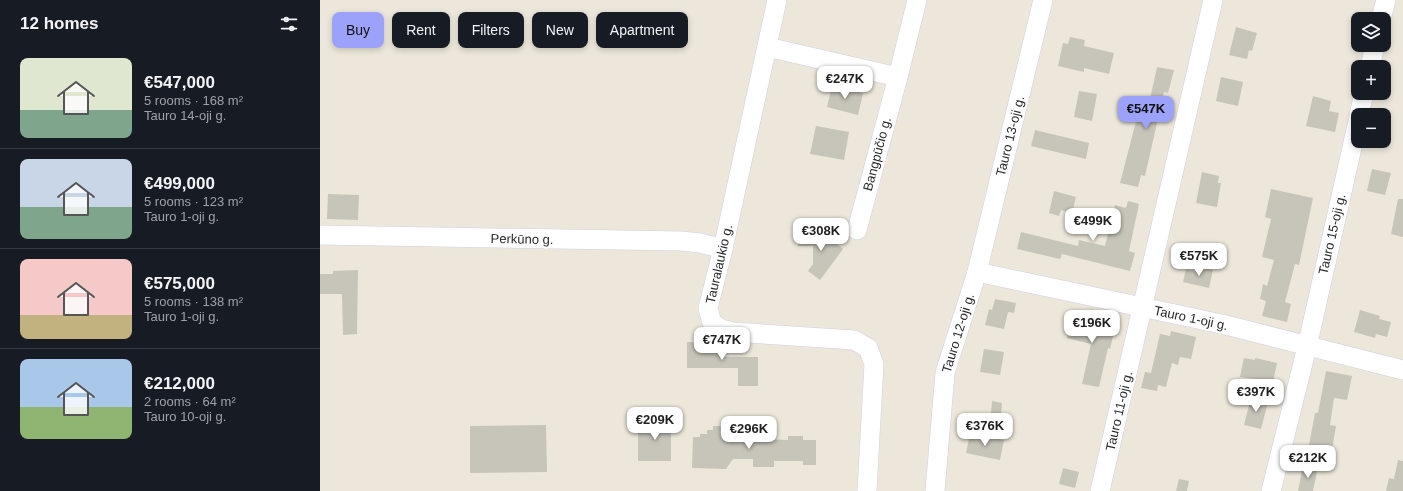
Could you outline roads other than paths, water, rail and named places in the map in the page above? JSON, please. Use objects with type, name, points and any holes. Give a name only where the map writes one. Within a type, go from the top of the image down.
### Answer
[{"type":"street","name":"Tauralaukio g.","points":[[777,0],[723,249],[708,308],[712,323],[721,329],[732,332],[854,340],[868,348],[874,364],[867,491]]},
{"type":"street","name":"Bangpūčio g.","points":[[857,230],[917,0]]},
{"type":"street","name":"Tauro 13-oji g.","points":[[977,272],[1042,0]]},
{"type":"street","name":"Tauro 11-oji g.","points":[[1100,491],[1144,308],[1213,0]]},
{"type":"street","points":[[1383,12],[1386,0]]},
{"type":"street","points":[[767,47],[898,77]]},
{"type":"street","name":"Tauro 15-oji g.","points":[[1272,491],[1307,347],[1352,148]]},
{"type":"street","name":"Perkūno g.","points":[[320,236],[681,241],[700,243],[723,249]]},
{"type":"street","name":"Tauro 1-oji g.","points":[[977,272],[1226,325],[1307,347],[1403,370]]},
{"type":"street","name":"Tauro 12-oji g.","points":[[935,491],[946,372],[977,272]]}]
